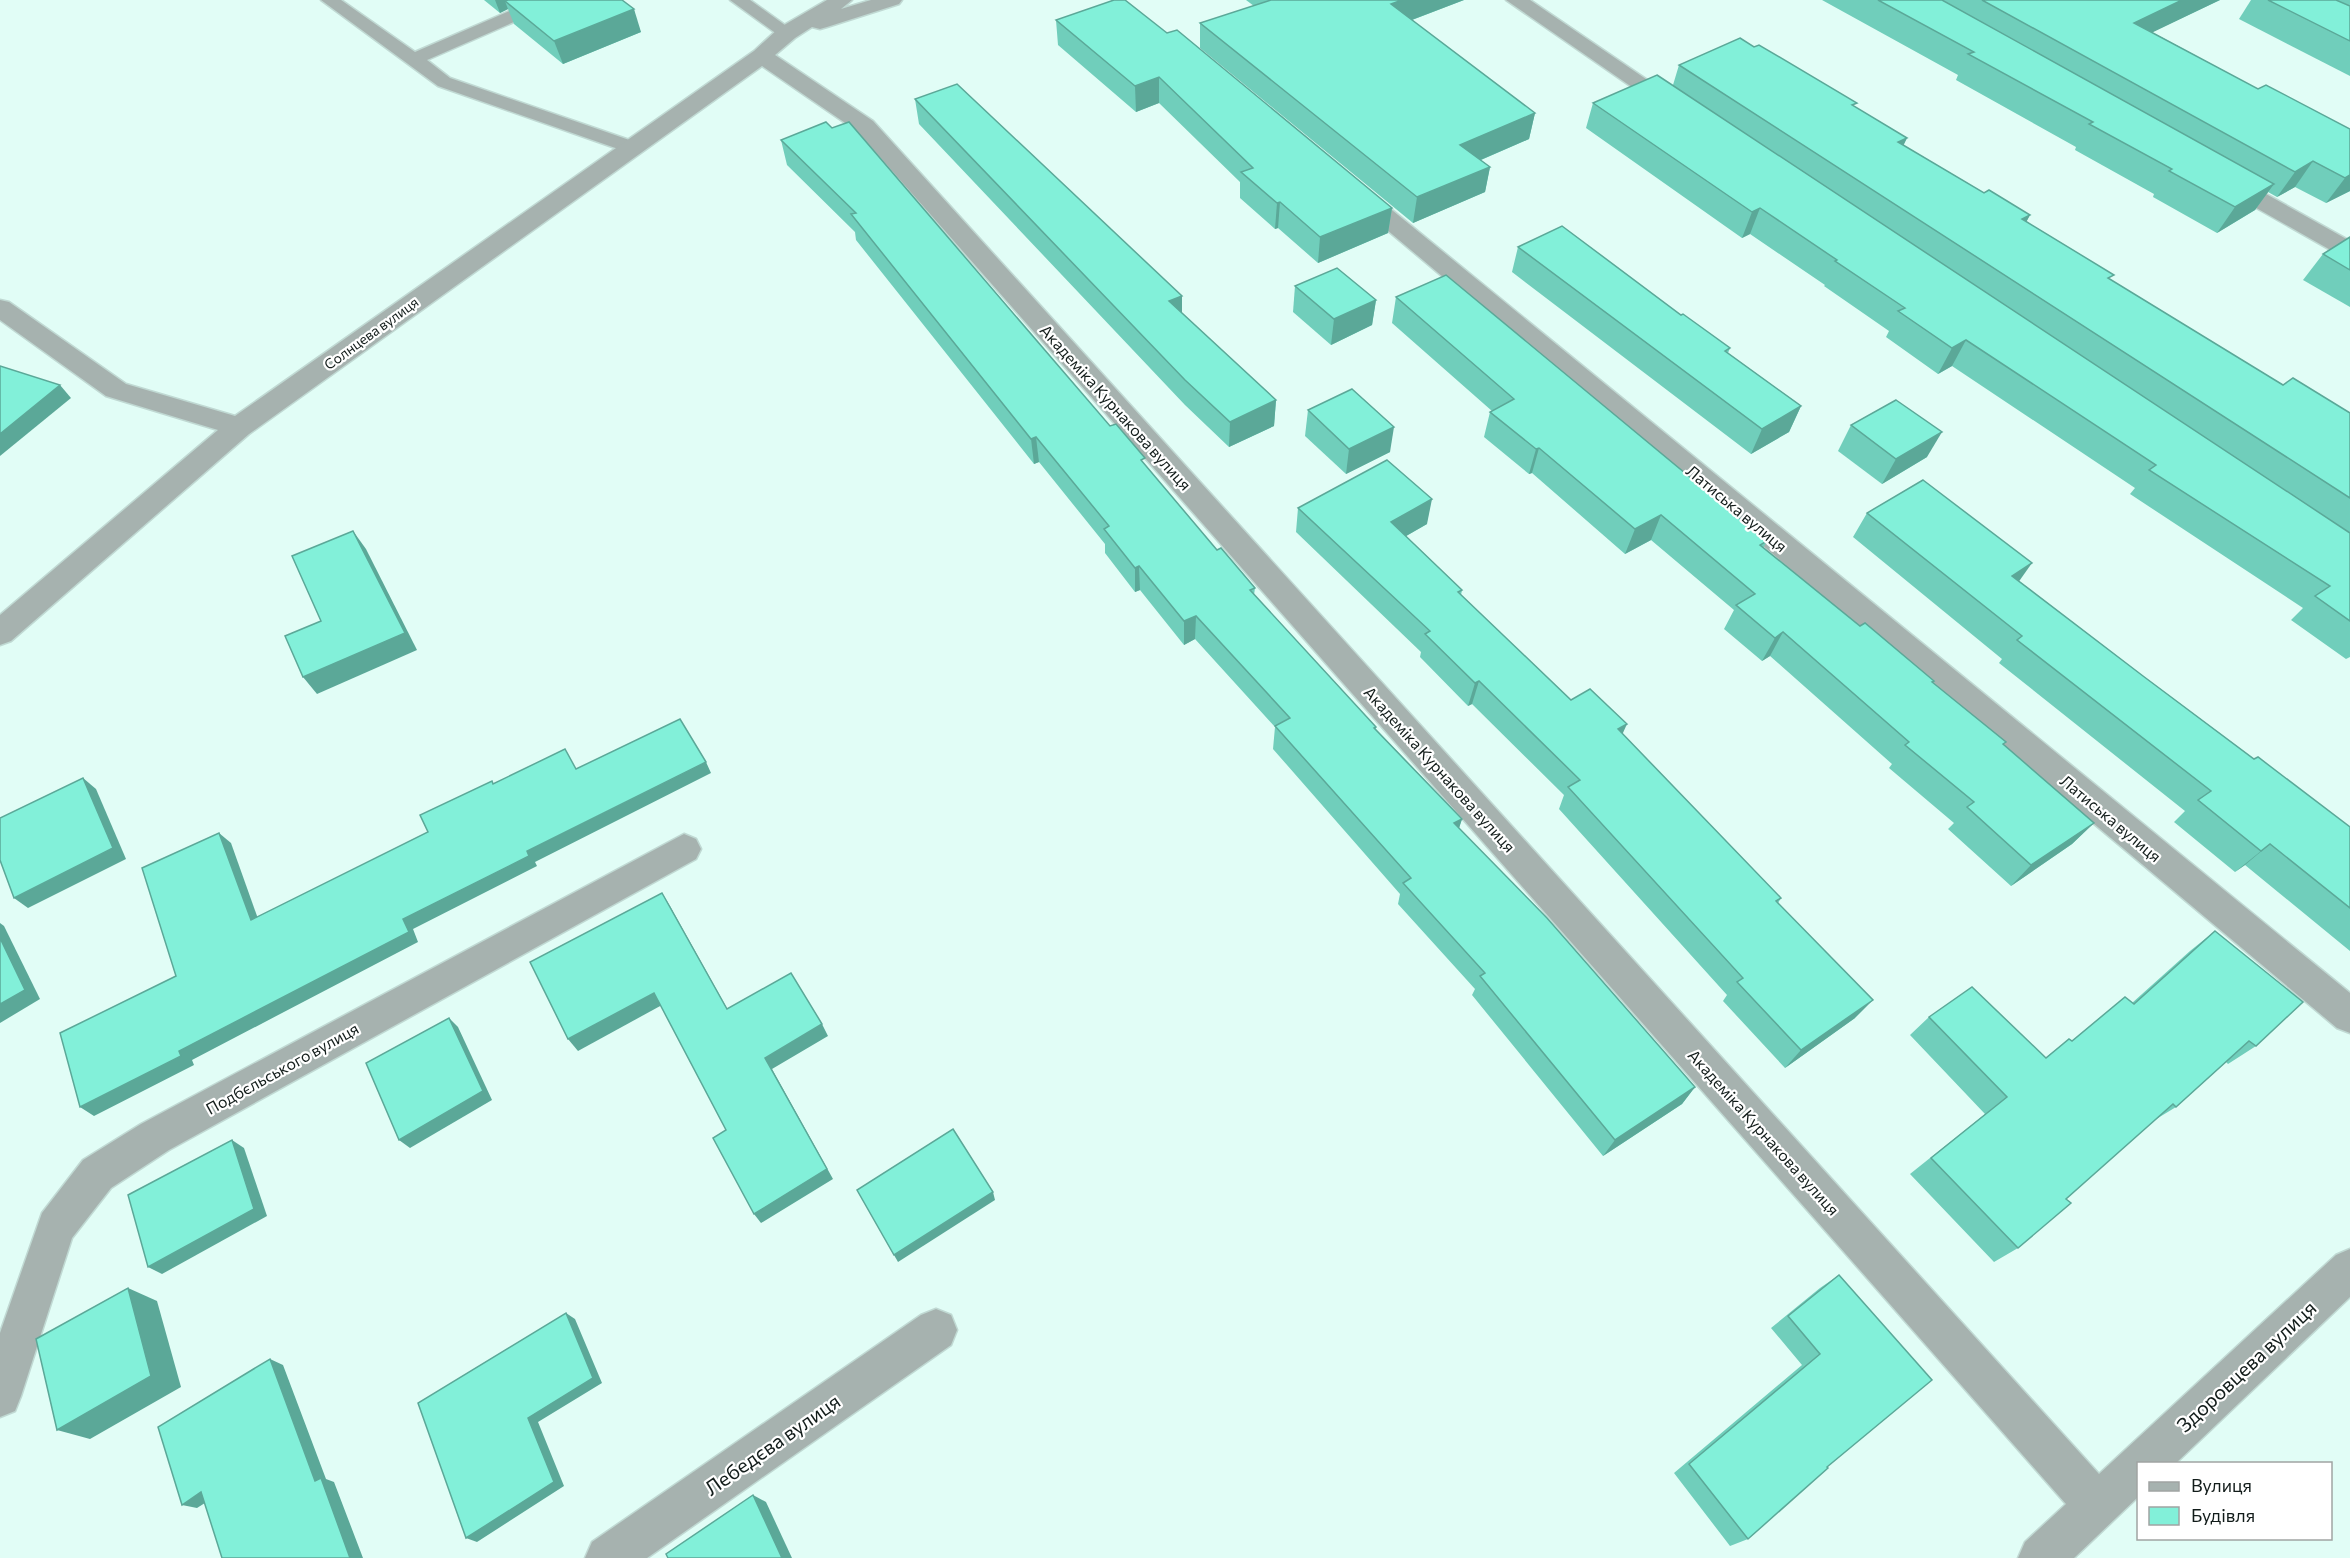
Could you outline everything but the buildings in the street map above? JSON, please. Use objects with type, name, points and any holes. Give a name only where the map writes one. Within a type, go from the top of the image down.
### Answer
[{"type":"street","points":[[787,33],[842,0]]},
{"type":"street","points":[[787,33],[892,0]]},
{"type":"street","points":[[1516,0],[1694,119]]},
{"type":"street","name":"Солнцева вулиця","points":[[0,633],[239,428],[762,56],[787,33]]},
{"type":"street","name":"Академіка Курнакова вулиця","points":[[762,56],[865,126],[2098,1506]]},
{"type":"street","points":[[2205,170],[2350,251]]},
{"type":"street","name":"Латиська вулиця","points":[[1336,176],[2350,1016]]},
{"type":"street","points":[[0,308],[116,390],[239,428]]},
{"type":"street","name":"Подбєльського вулиця","points":[[0,1396],[56,1227],[97,1174],[155,1137],[684,849]]},
{"type":"street","name":"Здоровцева вулиця","points":[[2145,1462],[2350,1269]]},
{"type":"street","name":"Лебедєва вулиця","points":[[608,1558],[936,1330]]},
{"type":"street","points":[[2041,1558],[2137,1469]]},
{"type":"lane","points":[[330,0],[444,82],[631,147]]},
{"type":"lane","points":[[414,59],[549,0]]},
{"type":"lane","points":[[739,0],[787,33]]}]
